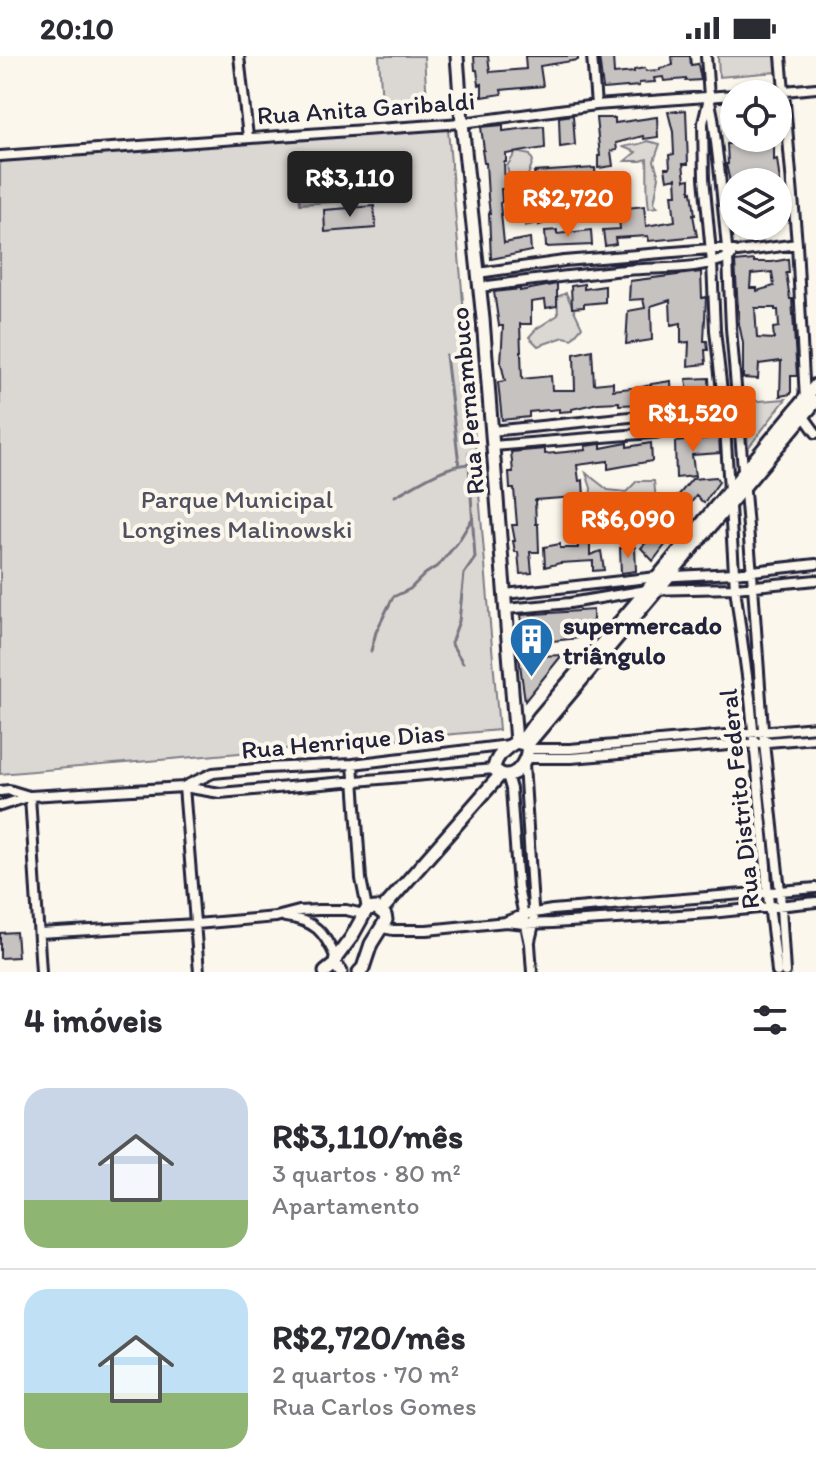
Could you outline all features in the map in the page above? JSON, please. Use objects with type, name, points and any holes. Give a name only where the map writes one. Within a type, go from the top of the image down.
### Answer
[{"type":"main road","name":"Rua Pernambuco","points":[[457,56],[506,609],[522,749]]},
{"type":"main road","points":[[381,911],[501,773],[513,773],[522,749],[653,590],[731,489],[803,415],[812,403],[816,385]]},
{"type":"main road","points":[[663,577],[731,502],[744,478],[812,403]]},
{"type":"main road","points":[[501,773],[495,764],[522,749]]},
{"type":"main road","points":[[334,967],[365,911],[371,908],[381,911],[386,920],[371,944],[368,966],[359,972]]},
{"type":"street","points":[[239,56],[248,137]]},
{"type":"street","points":[[592,56],[596,105]]},
{"type":"street","name":"Rua Distrito Federal","points":[[706,56],[720,175]]},
{"type":"street","points":[[781,56],[783,80]]},
{"type":"street","points":[[792,91],[816,88]]},
{"type":"street","name":"Rua Anita Garibaldi","points":[[0,156],[462,123],[596,105],[720,96]]},
{"type":"street","name":"Rua Distrito Federal","points":[[709,97],[703,123],[704,178],[715,330],[731,489],[735,588],[758,732]]},
{"type":"street","points":[[789,152],[812,403]]},
{"type":"street","points":[[704,178],[720,175]]},
{"type":"street","name":"Rua Distrito Federal","points":[[726,240],[752,570],[767,892],[777,972]]},
{"type":"street","points":[[479,287],[566,275],[712,263],[727,254],[797,244]]},
{"type":"street","points":[[478,273],[641,254],[710,249],[727,254]]},
{"type":"street","points":[[641,254],[643,269]]},
{"type":"street","points":[[564,261],[566,275]]},
{"type":"street","points":[[715,330],[731,328]]},
{"type":"street","points":[[491,431],[737,409]]},
{"type":"street","points":[[803,415],[816,433]]},
{"type":"street","points":[[612,418],[614,435]]},
{"type":"street","points":[[493,446],[739,424]]},
{"type":"street","points":[[505,594],[816,564]]},
{"type":"street","points":[[506,609],[653,590],[735,588],[816,580]]},
{"type":"street","points":[[568,587],[570,603]]},
{"type":"street","name":"Rua Henrique Dias","points":[[184,787],[213,773],[522,749],[570,749],[816,727]]},
{"type":"street","name":"Rua Henrique Dias","points":[[522,749],[571,758],[816,738]]},
{"type":"street","name":"Rua Distrito Federal","points":[[759,744],[780,891],[785,972]]},
{"type":"street","name":"Rua Pernambuco","points":[[522,749],[532,972]]},
{"type":"street","points":[[276,917],[299,911],[365,911],[353,764]]},
{"type":"street","name":"Rua Henrique Dias","points":[[0,806],[30,796],[184,787],[220,793],[354,781],[501,773]]},
{"type":"street","name":"Rua Pernambuco","points":[[501,773],[511,789],[518,888],[528,919]]},
{"type":"street","points":[[184,787],[199,972]]},
{"type":"street","name":"Rua Henrique Dias","points":[[0,791],[9,790],[30,796]]},
{"type":"street","points":[[30,796],[41,972]]},
{"type":"street","points":[[528,919],[552,910],[816,888]]},
{"type":"street","points":[[383,928],[427,930],[528,919],[711,913],[816,902]]},
{"type":"street","points":[[39,933],[294,918],[311,923],[323,934],[334,967]]},
{"type":"green space","points":[[379,56],[424,56],[427,101],[382,104]]},
{"type":"green space","points":[[718,56],[776,56],[777,72],[719,77]]},
{"type":"green space","name":"Parque Municipal Longines Malinowski","points":[[448,129],[476,452],[468,453],[468,458],[476,458],[499,730],[0,774],[0,158]]},
{"type":"green space","points":[[647,141],[660,144],[654,161],[659,177],[654,203],[658,207],[649,208],[647,159],[625,161],[636,152],[623,147]]},
{"type":"green space","points":[[516,152],[530,155],[533,161],[528,175],[534,194],[534,224],[525,226],[526,201],[513,196],[507,166]]},
{"type":"green space","points":[[566,293],[582,327],[572,339],[564,337],[538,346],[529,337],[558,315],[557,297]]},
{"type":"green space","points":[[786,399],[748,448],[745,402]]},
{"type":"green space","points":[[586,473],[608,490],[626,492],[637,481],[654,481],[656,501],[636,504],[620,512],[622,541],[608,517],[590,501],[591,488]]},
{"type":"shaded area","points":[[366,161],[368,200],[300,204],[297,166]]},
{"type":"building","points":[[474,56],[488,56],[490,72],[526,69],[525,56],[578,56],[578,60],[540,66],[543,86],[501,90],[502,94],[482,97],[482,84],[479,85]]},
{"type":"building","points":[[599,56],[613,56],[614,74],[645,68],[646,71],[660,70],[673,65],[672,56],[690,56],[691,65],[698,64],[701,80],[664,81],[663,77],[654,78],[655,82],[639,83],[639,86],[603,89]]},
{"type":"building","points":[[686,110],[688,164],[683,164],[685,180],[690,179],[697,236],[649,241],[648,236],[615,238],[616,244],[605,246],[603,230],[620,229],[618,209],[644,206],[646,226],[675,221],[672,194],[677,194],[676,178],[667,180],[665,168],[670,168],[669,155],[674,154],[668,112]]},
{"type":"building","points":[[573,115],[575,145],[560,147],[559,117]]},
{"type":"building","points":[[657,117],[658,137],[644,139],[643,136],[616,143],[617,150],[611,151],[613,166],[598,168],[600,156],[596,118],[615,118],[615,123]]},
{"type":"building","points":[[503,125],[503,131],[544,126],[545,148],[506,154],[504,162],[505,189],[501,189],[500,203],[504,243],[530,238],[531,251],[491,259],[490,214],[481,127]]},
{"type":"building","points":[[727,152],[774,152],[778,168],[727,168]]},
{"type":"building","points":[[595,168],[596,182],[546,187],[550,221],[539,225],[537,200],[541,198],[534,172]]},
{"type":"building","points":[[374,206],[376,228],[325,232],[324,210]]},
{"type":"building","points":[[557,230],[557,234],[591,230],[592,245],[546,247],[545,231]]},
{"type":"building","points":[[788,259],[789,273],[786,273],[792,299],[797,376],[791,376],[791,394],[780,396],[781,361],[759,364],[758,379],[743,378],[743,343],[735,262]],"holes":[[[772,272],[774,286],[757,291],[757,288],[750,288],[751,274]],[[755,308],[778,310],[779,327],[773,328],[774,339],[757,338]]]},
{"type":"building","points":[[701,272],[702,298],[706,297],[706,364],[688,366],[689,342],[681,343],[681,323],[671,325],[670,300],[651,306],[652,340],[626,344],[628,311],[645,308],[643,299],[629,300],[630,281]]},
{"type":"building","points":[[557,284],[557,306],[546,308],[545,300],[531,302],[531,324],[520,324],[522,379],[551,376],[552,390],[575,390],[574,354],[592,350],[594,384],[613,382],[613,390],[671,381],[672,403],[598,403],[572,411],[529,412],[529,417],[502,420],[498,382],[505,381],[501,363],[503,326],[499,326],[494,292]]},
{"type":"building","points":[[584,284],[584,289],[605,286],[605,302],[572,308],[571,286]]},
{"type":"building","points":[[709,378],[710,403],[683,405],[682,399],[689,399],[686,379]]},
{"type":"building","points":[[719,437],[720,453],[692,455],[695,476],[676,478],[675,442]]},
{"type":"building","points":[[627,443],[627,447],[651,443],[652,461],[608,469],[608,461],[577,465],[579,481],[583,480],[584,498],[535,500],[539,552],[530,552],[532,573],[520,574],[518,552],[515,552],[513,541],[512,525],[517,525],[514,489],[510,489],[509,472],[513,472],[511,452],[545,449],[545,454],[586,450],[585,446],[601,444],[601,448]]},
{"type":"building","points":[[716,477],[719,482],[704,503],[696,496],[686,510],[693,515],[653,561],[641,548],[661,526],[656,522],[692,479]]},
{"type":"building","points":[[576,531],[590,531],[590,555],[601,551],[604,570],[593,571],[593,561],[545,567],[544,547],[560,544],[560,548],[578,548]]},
{"type":"building","points":[[635,547],[636,571],[621,573],[620,548]]},
{"type":"building","points":[[593,610],[593,620],[578,638],[553,641],[551,628],[537,628],[539,656],[562,655],[525,701],[519,657],[520,638],[524,638],[521,615]]},
{"type":"building","points":[[16,932],[18,957],[0,958],[0,933]]},
{"type":"waterway","points":[[446,355],[459,464]]},
{"type":"waterway","points":[[395,496],[440,472],[469,464],[475,558],[464,574],[459,621],[451,643],[463,663]]},
{"type":"waterway","points":[[371,651],[376,632],[393,597],[410,589],[439,565],[472,519]]},
{"type":"place","name":"supermercado triângulo","points":[[532,679]]}]
